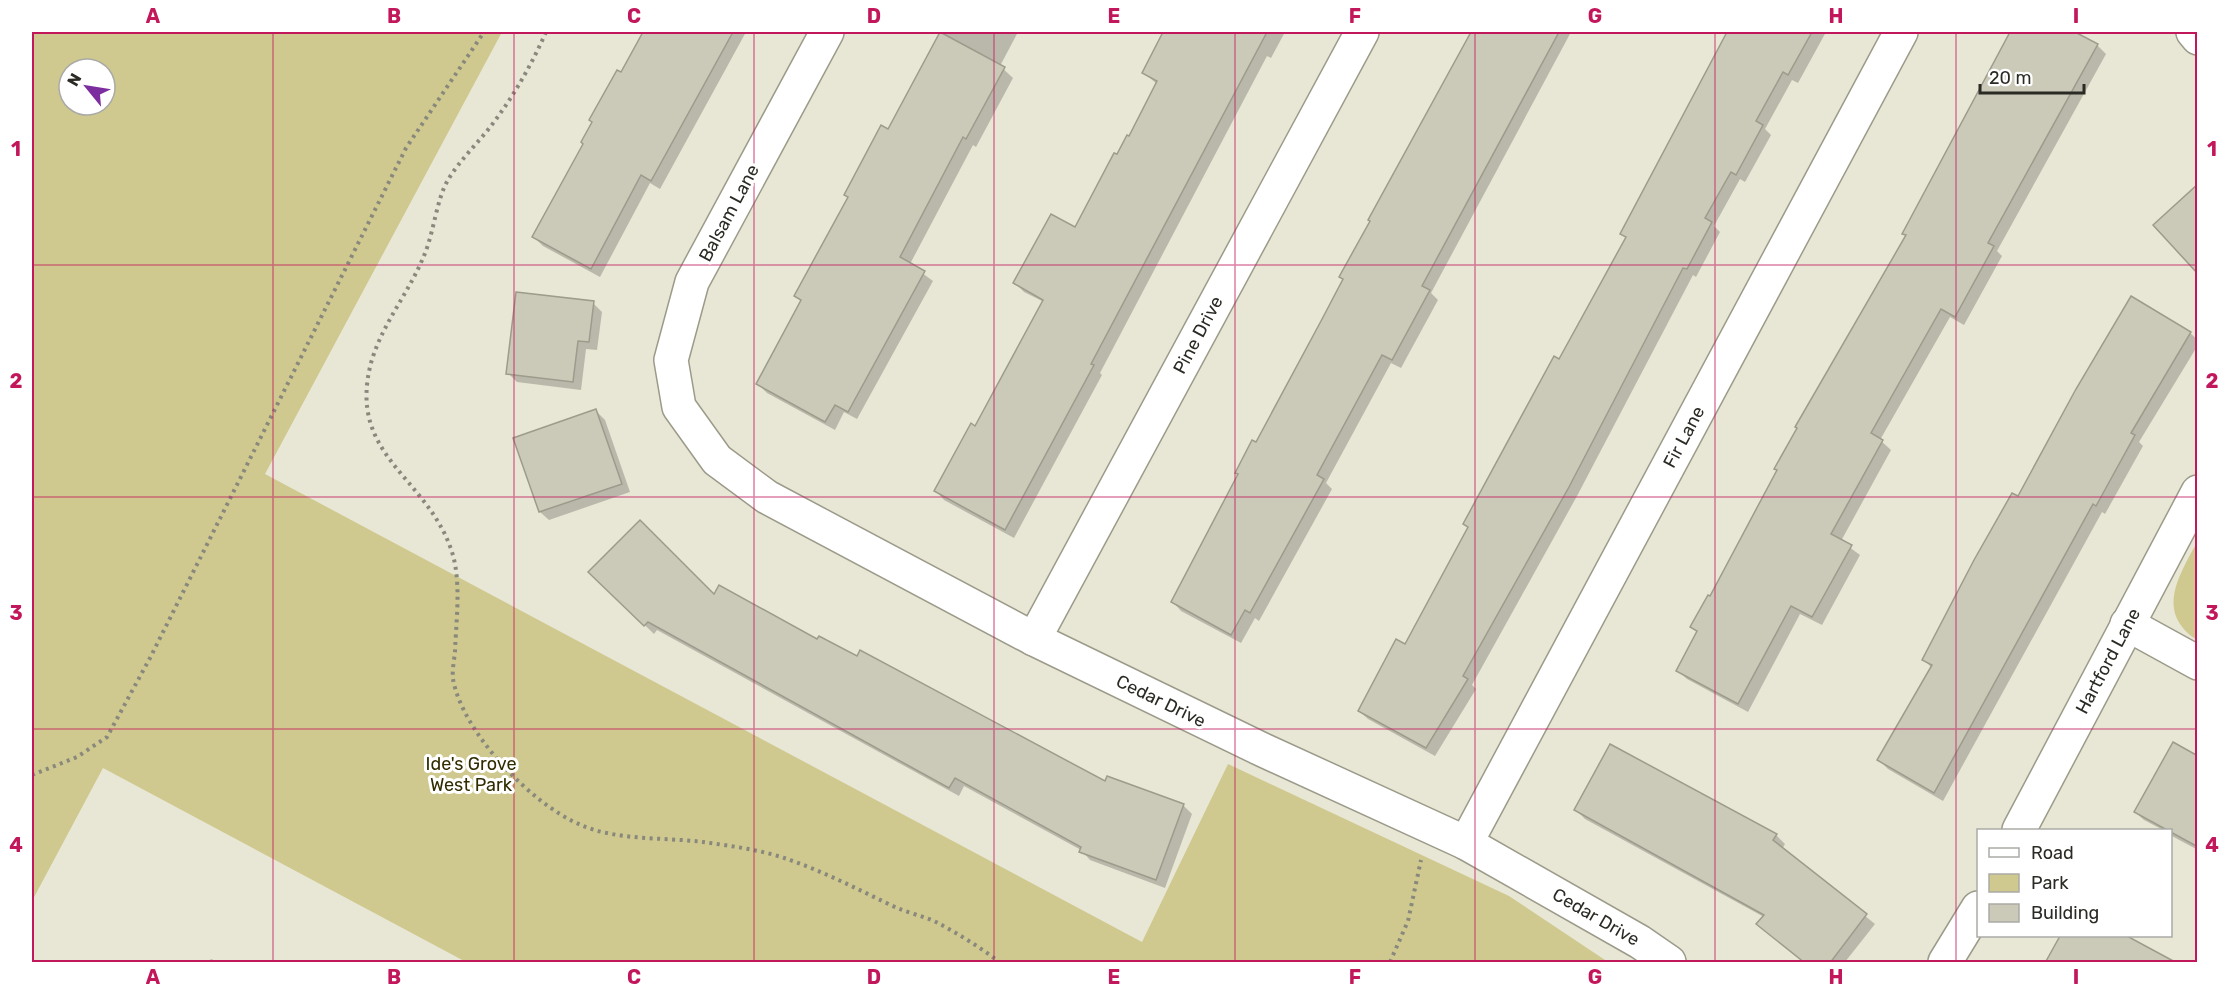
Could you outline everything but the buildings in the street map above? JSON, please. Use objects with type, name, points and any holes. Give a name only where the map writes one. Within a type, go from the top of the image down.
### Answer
[{"type":"street","name":"Balsam Lane","points":[[679,406],[671,360],[692,282],[827,32]]},
{"type":"street","name":"Pine Drive","points":[[1034,639],[1362,32]]},
{"type":"street","name":"Fir Lane","points":[[1467,843],[1901,32]]},
{"type":"street","points":[[2193,32],[2198,38]]},
{"type":"street","name":"Cedar Drive","points":[[679,406],[717,460],[767,497],[1034,639],[1263,750],[1467,843],[1640,942],[1669,963]]},
{"type":"street","name":"Hartford Lane","points":[[2020,829],[2198,492]]},
{"type":"street","points":[[2127,624],[2198,663]]},
{"type":"street","points":[[1945,963],[1977,910]]},
{"type":"path","points":[[32,775],[77,758],[107,737],[150,658],[406,148],[484,32]]},
{"type":"path","points":[[546,32],[533,61],[512,97],[448,180],[440,198],[434,230],[422,262],[382,333],[371,364],[367,392],[368,421],[379,445],[398,473],[424,499],[441,524],[453,554],[456,610],[453,678],[464,713],[477,735],[534,796],[558,814],[582,826],[610,834],[704,842],[786,858],[830,875],[899,909],[934,921],[999,963]]},
{"type":"path","points":[[1390,963],[1408,921],[1419,863],[1435,829]]},
{"type":"green space","name":"Ide's Grove West Park","points":[[32,32],[502,32],[265,474],[1142,942],[1228,764],[1509,896],[1608,962],[466,962],[103,768],[32,901]]},
{"type":"green space","points":[[2197,542],[2197,640],[2184,629],[2177,618],[2174,593]]}]
